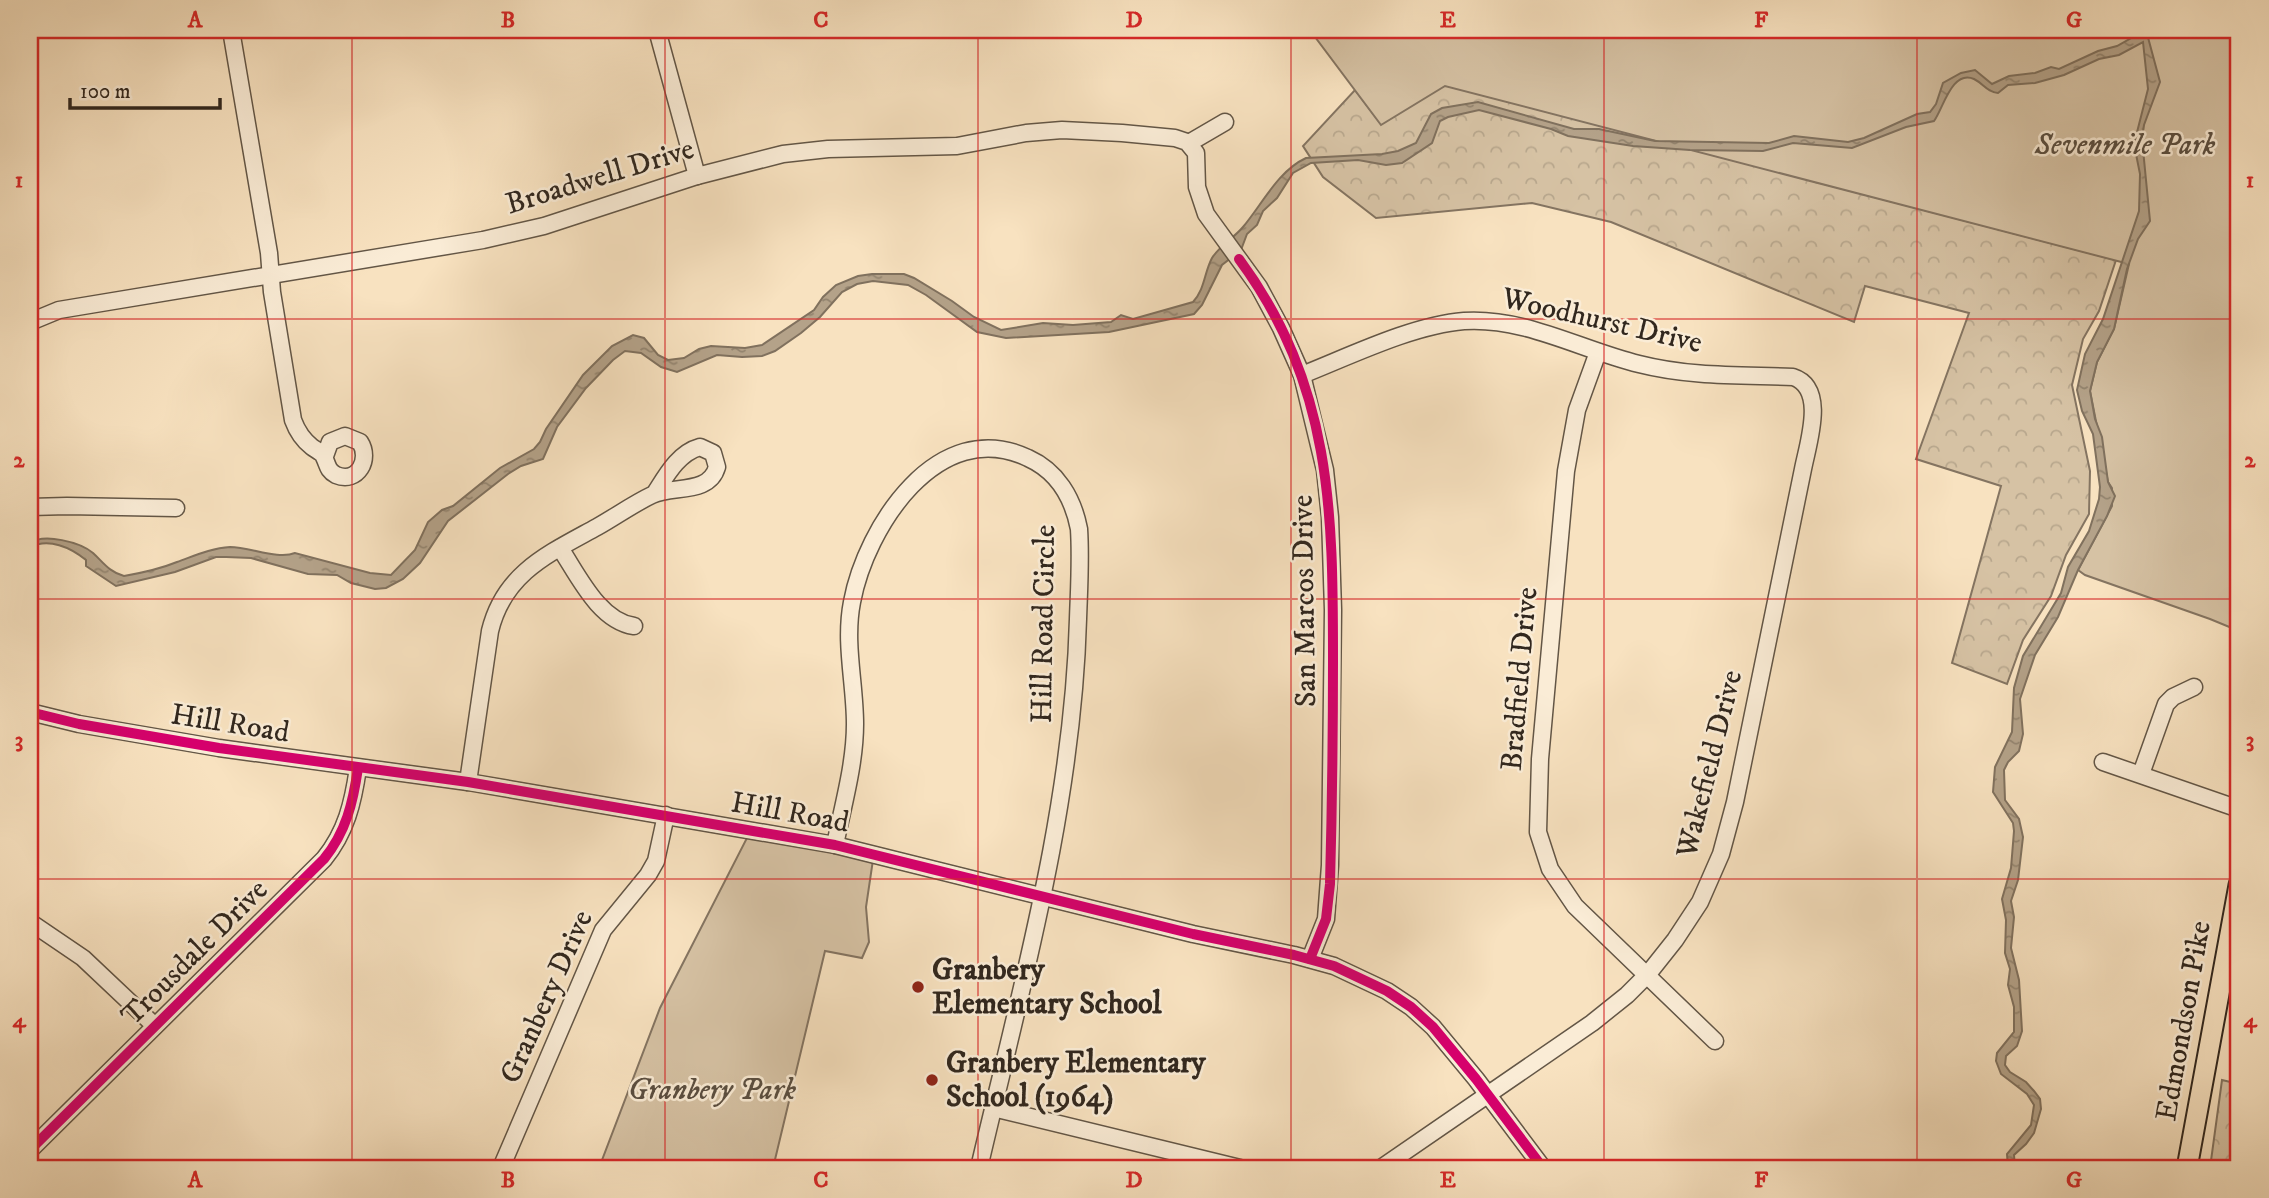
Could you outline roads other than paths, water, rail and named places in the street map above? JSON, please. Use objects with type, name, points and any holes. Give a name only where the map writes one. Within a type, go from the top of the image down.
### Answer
[{"type":"main road","name":"Edmondson Pike","points":[[2187,1168],[2239,889]]},
{"type":"street","points":[[231,30],[269,253],[293,420],[303,439],[325,456]]},
{"type":"street","points":[[657,30],[697,176]]},
{"type":"street","points":[[1190,143],[1225,122]]},
{"type":"street","name":"Broadwell Drive","points":[[30,322],[59,310],[505,235],[560,221],[697,176],[783,154],[828,149],[957,146],[1050,131],[1117,133],[1175,138],[1190,143]]},
{"type":"street","name":"San Marcos Drive","points":[[1190,143],[1196,153],[1195,176],[1200,201],[1209,219],[1271,308],[1302,375],[1316,424],[1326,478],[1333,610],[1329,894],[1326,919],[1310,959]]},
{"type":"street","name":"Woodhurst Drive","points":[[1302,375],[1419,331],[1462,321],[1485,321],[1521,327],[1637,364],[1685,373],[1793,377],[1802,380],[1810,389]]},
{"type":"street","name":"Bradfield Drive","points":[[1598,352],[1577,410],[1566,471],[1540,759],[1537,823],[1540,842],[1550,869],[1566,895],[1715,1041]]},
{"type":"street","name":"Wakefield Drive","points":[[1381,1168],[1592,1023],[1627,995],[1675,940],[1700,902],[1716,868],[1726,837],[1803,469],[1812,413],[1810,389]]},
{"type":"street","name":"Hill Road Circle","points":[[835,845],[854,738],[848,647],[849,618],[857,580],[873,540],[900,499],[939,463],[957,453],[976,449],[1016,452],[1041,466],[1064,489],[1075,512],[1079,537],[1073,708],[1043,895]]},
{"type":"street","points":[[468,782],[488,643],[496,609],[503,597],[522,575],[560,548],[655,494]]},
{"type":"street","points":[[30,507],[176,508]]},
{"type":"street","points":[[560,548],[582,582],[608,613],[621,623],[634,626]]},
{"type":"street","points":[[2140,774],[2166,704],[2173,697],[2194,687]]},
{"type":"street","name":"Hill Road","points":[[30,712],[79,724],[358,768],[468,782],[835,845],[1193,934],[1310,959],[1364,979],[1411,1007],[1444,1039],[1543,1168]]},
{"type":"street","points":[[2103,762],[2239,809]]},
{"type":"street","name":"Trousdale Drive","points":[[30,1150],[330,851],[348,819],[358,768]]},
{"type":"street","name":"Granbery Drive","points":[[501,1168],[603,930],[648,875],[656,861],[666,815]]},
{"type":"street","points":[[979,1168],[1043,895]]},
{"type":"street","points":[[30,922],[83,958],[155,1026]]},
{"type":"street","points":[[993,1108],[1205,1164],[1240,1168]]},
{"type":"water","points":[[2139,30],[2146,30],[2160,82],[2144,125],[2142,139],[2150,221],[2138,239],[2127,269],[2114,329],[2097,362],[2090,391],[2095,419],[2102,437],[2108,482],[2115,496],[2058,617],[2035,655],[2020,699],[2023,734],[2019,751],[2004,770],[2005,800],[2019,819],[2023,837],[2018,880],[2011,901],[2014,917],[2011,948],[2019,980],[2022,1031],[2017,1046],[2006,1056],[2005,1065],[2034,1091],[2040,1099],[2041,1109],[2034,1133],[2014,1155],[2015,1168],[2008,1168],[2007,1154],[2031,1125],[2034,1105],[2027,1094],[2001,1074],[1996,1061],[1997,1053],[2014,1032],[2014,1007],[2008,985],[2010,969],[2005,953],[2006,920],[2002,899],[2011,868],[2014,831],[2013,823],[1993,792],[1995,767],[2012,732],[2014,688],[2023,656],[2061,593],[2068,567],[2089,531],[2099,499],[2093,434],[2082,411],[2077,390],[2085,354],[2103,319],[2139,211],[2140,174],[2134,144],[2148,89],[2143,42],[2119,55],[2099,59],[2064,75],[2035,83],[2008,85],[1998,93],[1966,77],[1954,85],[1934,121],[1906,127],[1852,148],[1793,143],[1763,151],[1633,146],[1568,136],[1479,110],[1448,117],[1440,121],[1432,143],[1402,163],[1386,165],[1358,160],[1311,163],[1293,173],[1277,198],[1263,211],[1257,225],[1247,234],[1241,250],[1222,265],[1202,305],[1194,314],[1109,332],[1006,338],[977,332],[908,285],[873,281],[857,284],[842,292],[820,317],[801,333],[775,351],[762,356],[717,355],[677,372],[661,367],[641,353],[625,351],[586,388],[557,427],[543,459],[521,466],[508,474],[448,521],[420,563],[403,579],[386,588],[375,589],[351,583],[337,575],[308,574],[251,558],[226,557],[216,557],[175,572],[116,586],[86,566],[86,560],[73,551],[45,543],[30,547],[30,543],[44,539],[71,542],[87,549],[110,569],[124,576],[230,547],[280,555],[295,553],[370,573],[391,575],[415,550],[428,522],[442,510],[453,506],[500,468],[534,449],[583,375],[612,346],[633,335],[644,338],[658,355],[668,360],[684,358],[699,349],[711,346],[745,348],[762,345],[814,310],[836,285],[858,276],[872,274],[904,274],[914,278],[974,317],[1001,330],[1043,323],[1073,325],[1111,322],[1121,315],[1133,319],[1193,302],[1200,292],[1215,253],[1243,227],[1279,179],[1296,164],[1306,158],[1398,151],[1416,143],[1431,114],[1442,108],[1478,102],[1574,129],[1599,129],[1655,141],[1769,143],[1794,136],[1848,142],[1864,138],[1917,114],[1930,112],[1936,104],[1943,83],[1961,73],[1975,70],[1992,84],[2009,76],[2035,73],[2051,67],[2059,69],[2098,51],[2117,46],[2140,33]]},
{"type":"place","name":"Granbery Elementary School","points":[[918,987]]},
{"type":"place","name":"Granbery Elementary School (1964)","points":[[932,1080]]},
{"type":"park label","name":"Sevenmile Park","points":[[2125,145]]},
{"type":"park label","name":"Granbery Park","points":[[712,1090]]}]
